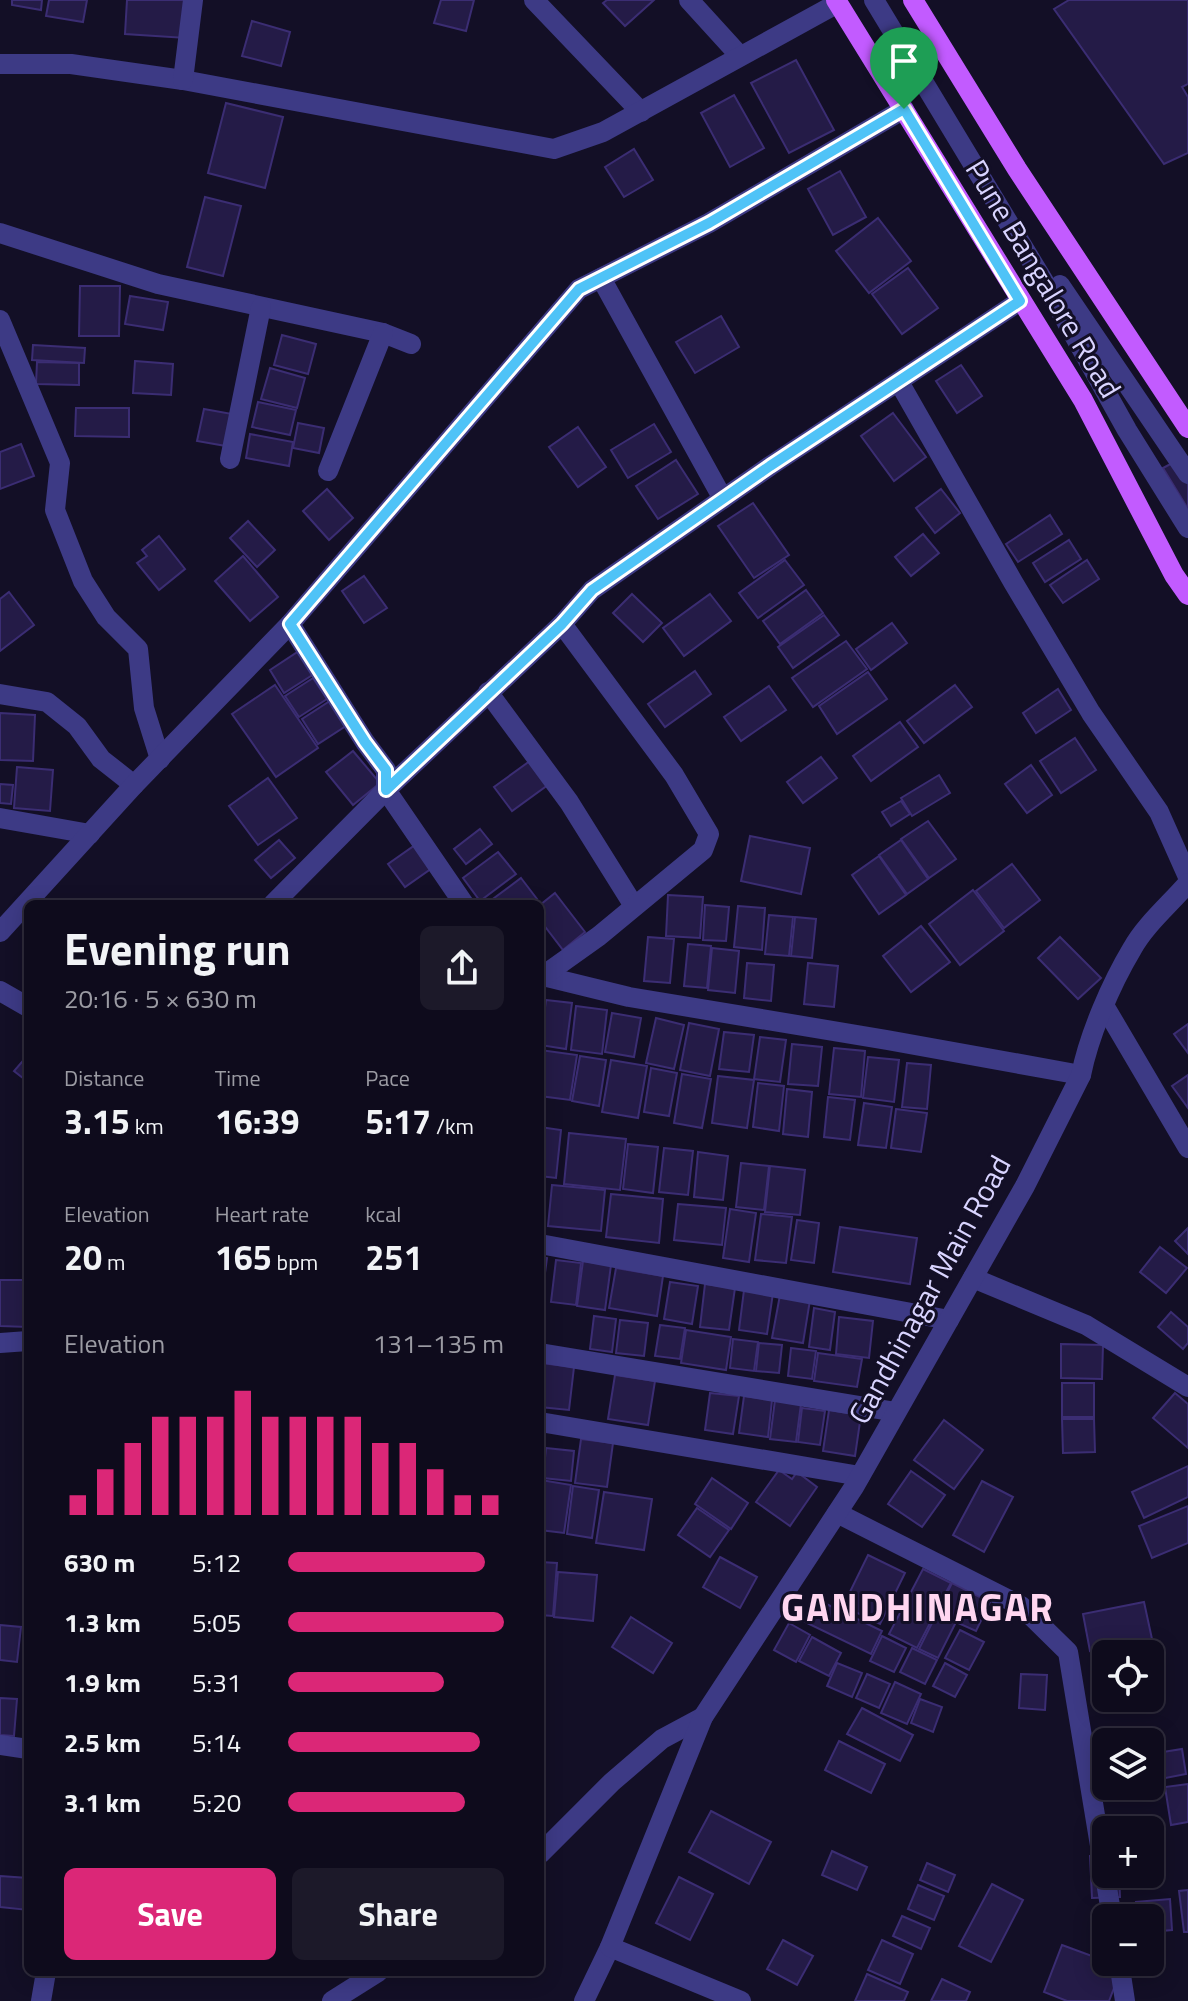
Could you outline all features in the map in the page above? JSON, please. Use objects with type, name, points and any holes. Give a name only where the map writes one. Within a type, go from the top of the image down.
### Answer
[{"type":"main road","name":"Pune Bangalore Road","points":[[913,0],[1017,169],[1188,428]]},
{"type":"main road","name":"Pune Bangalore Road","points":[[837,1],[1083,400],[1174,575],[1188,595]]},
{"type":"street","points":[[183,80],[193,0]]},
{"type":"street","points":[[534,0],[641,112]]},
{"type":"street","points":[[689,0],[740,56]]},
{"type":"street","points":[[874,0],[1188,528]]},
{"type":"street","points":[[890,0],[1060,286],[1188,474]]},
{"type":"street","points":[[0,64],[71,64],[183,80],[554,149],[603,132],[837,1]]},
{"type":"street","points":[[29,900],[134,785],[290,624],[579,289],[709,223],[904,109]]},
{"type":"street","points":[[0,233],[158,284],[383,333],[411,344]]},
{"type":"street","points":[[601,278],[723,499]]},
{"type":"street","points":[[277,900],[386,790],[562,624],[592,590],[1020,301]]},
{"type":"street","points":[[230,459],[261,307]]},
{"type":"street","points":[[0,320],[60,463],[55,510],[83,581],[106,617],[138,649],[144,708],[160,759]]},
{"type":"street","points":[[328,471],[383,333]]},
{"type":"street","points":[[899,382],[1091,713],[1159,812],[1188,880]]},
{"type":"street","points":[[290,624],[386,770],[386,790],[461,900]]},
{"type":"street","points":[[544,975],[703,850],[709,834],[674,775],[562,624]]},
{"type":"street","points":[[488,692],[569,802],[634,906]]},
{"type":"street","points":[[0,694],[47,702],[77,726],[101,759],[134,785]]},
{"type":"street","points":[[0,818],[90,834]]},
{"type":"street","name":"Gandhinagar Main Road","points":[[584,2001],[610,1947],[703,1717],[860,1476],[1025,1186],[1081,1075],[1105,1007],[1133,947],[1188,880]]},
{"type":"street","points":[[0,932],[24,906]]},
{"type":"street","points":[[544,978],[629,997],[1081,1075]]},
{"type":"street","points":[[0,991],[24,1005]]},
{"type":"street","points":[[1105,1007],[1188,1148]]},
{"type":"street","points":[[544,1245],[949,1320]]},
{"type":"street","points":[[973,1278],[1086,1325],[1188,1387]]},
{"type":"street","points":[[0,1343],[24,1341]]},
{"type":"street","points":[[544,1354],[896,1412]]},
{"type":"street","points":[[544,1423],[860,1476]]},
{"type":"street","points":[[837,1513],[1021,1606],[1068,1652],[1110,1904]]},
{"type":"street","points":[[548,1837],[662,1739],[703,1717]]},
{"type":"street","points":[[0,1745],[24,1748]]},
{"type":"street","points":[[610,1947],[741,2001]]},
{"type":"street","points":[[41,2001],[45,1976]]},
{"type":"street","points":[[332,2001],[372,1976]]},
{"type":"street","points":[[1121,1976],[1125,2001]]},
{"type":"building","points":[[12,0],[42,0],[41,10],[12,5]]},
{"type":"building","points":[[49,0],[87,0],[83,22],[46,16]]},
{"type":"building","points":[[127,0],[188,0],[186,38],[125,34]]},
{"type":"building","points":[[441,0],[474,0],[466,31],[434,23]]},
{"type":"building","points":[[607,0],[654,0],[625,26],[603,3]]},
{"type":"building","points":[[1069,0],[1188,0],[1188,84],[1182,87],[1188,97],[1188,153],[1164,164],[1054,9]]},
{"type":"building","points":[[252,21],[290,32],[281,66],[242,56]]},
{"type":"building","points":[[796,60],[834,130],[789,153],[751,83]]},
{"type":"building","points":[[734,95],[764,148],[730,167],[701,113]]},
{"type":"building","points":[[226,103],[283,117],[265,188],[208,173]]},
{"type":"building","points":[[634,149],[653,180],[624,197],[605,167]]},
{"type":"building","points":[[840,171],[866,217],[833,235],[808,189]]},
{"type":"building","points":[[205,197],[241,206],[223,276],[187,267]]},
{"type":"building","points":[[878,218],[911,261],[869,293],[836,251]]},
{"type":"building","points":[[908,268],[938,308],[902,334],[872,294]]},
{"type":"building","points":[[80,286],[120,286],[119,336],[79,336]]},
{"type":"building","points":[[130,296],[168,302],[163,330],[125,324]]},
{"type":"building","points":[[721,316],[739,347],[695,373],[676,342]]},
{"type":"building","points":[[282,335],[316,344],[308,374],[274,365]]},
{"type":"building","points":[[33,345],[85,348],[84,363],[32,360]]},
{"type":"building","points":[[135,361],[173,364],[171,395],[133,393]]},
{"type":"building","points":[[37,362],[79,363],[79,385],[36,384]]},
{"type":"building","points":[[961,365],[982,396],[957,413],[936,381]]},
{"type":"building","points":[[270,368],[305,378],[297,408],[261,399]]},
{"type":"building","points":[[258,402],[296,410],[290,435],[252,427]]},
{"type":"building","points":[[76,408],[129,408],[129,437],[75,436]]},
{"type":"building","points":[[204,409],[232,414],[226,446],[197,441]]},
{"type":"building","points":[[893,413],[926,457],[894,481],[861,436]]},
{"type":"building","points":[[298,423],[324,428],[319,453],[293,448]]},
{"type":"building","points":[[654,424],[671,452],[628,478],[611,450]]},
{"type":"building","points":[[578,427],[606,467],[578,487],[549,447]]},
{"type":"building","points":[[250,434],[293,442],[289,466],[246,458]]},
{"type":"building","points":[[21,444],[34,476],[0,489],[0,452]]},
{"type":"building","points":[[676,460],[698,494],[658,519],[636,486]]},
{"type":"building","points":[[1176,461],[1188,480],[1188,509],[1163,468]]},
{"type":"building","points":[[327,489],[353,518],[329,540],[303,511]]},
{"type":"building","points":[[941,489],[960,513],[935,533],[916,508]]},
{"type":"building","points":[[753,503],[789,555],[754,578],[718,526]]},
{"type":"building","points":[[1050,515],[1062,534],[1018,562],[1006,544]]},
{"type":"building","points":[[248,521],[275,550],[257,567],[230,538]]},
{"type":"building","points":[[923,534],[939,553],[911,576],[895,557]]},
{"type":"building","points":[[159,536],[185,569],[159,590],[137,563],[147,556],[142,550]]},
{"type":"building","points":[[1069,540],[1081,559],[1045,582],[1033,563]]},
{"type":"building","points":[[243,556],[278,597],[250,621],[215,581]]},
{"type":"building","points":[[785,560],[804,585],[758,618],[739,593]]},
{"type":"building","points":[[1087,560],[1099,579],[1063,603],[1050,585]]},
{"type":"building","points":[[364,576],[387,608],[364,623],[342,591]]},
{"type":"building","points":[[806,590],[823,613],[780,644],[763,621]]},
{"type":"building","points":[[9,592],[34,625],[0,651],[0,599]]},
{"type":"building","points":[[632,594],[662,623],[643,642],[613,613]]},
{"type":"building","points":[[710,594],[731,621],[684,656],[663,628]]},
{"type":"building","points":[[824,615],[839,635],[793,668],[778,647]]},
{"type":"building","points":[[892,623],[907,643],[871,670],[856,649]]},
{"type":"building","points":[[846,641],[867,669],[813,707],[792,678]]},
{"type":"building","points":[[299,651],[314,674],[284,693],[270,670]]},
{"type":"building","points":[[695,671],[711,694],[665,727],[648,704]]},
{"type":"building","points":[[868,672],[887,699],[837,734],[819,706]]},
{"type":"building","points":[[313,678],[327,699],[299,717],[285,696]]},
{"type":"building","points":[[275,685],[318,748],[276,777],[232,714]]},
{"type":"building","points":[[955,685],[972,707],[924,743],[907,721]]},
{"type":"building","points":[[769,686],[786,710],[741,741],[724,717]]},
{"type":"building","points":[[1058,689],[1071,710],[1036,733],[1023,713]]},
{"type":"building","points":[[333,699],[349,724],[318,744],[302,719]]},
{"type":"building","points":[[0,713],[35,715],[33,761],[0,760]]},
{"type":"building","points":[[900,722],[918,747],[871,781],[853,756]]},
{"type":"building","points":[[1075,738],[1096,770],[1061,793],[1040,761]]},
{"type":"building","points":[[353,751],[380,783],[353,805],[326,772]]},
{"type":"building","points":[[821,757],[837,778],[803,803],[787,782]]},
{"type":"building","points":[[534,758],[552,782],[512,811],[494,787]]},
{"type":"building","points":[[1031,765],[1052,795],[1027,813],[1005,784]]},
{"type":"building","points":[[17,767],[53,770],[50,811],[14,808]]},
{"type":"building","points":[[939,775],[950,793],[912,816],[901,798]]},
{"type":"building","points":[[268,778],[297,818],[258,845],[229,806]]},
{"type":"building","points":[[0,784],[13,785],[11,804],[0,803]]},
{"type":"building","points":[[901,801],[910,814],[891,826],[882,812]]},
{"type":"building","points":[[928,821],[956,859],[929,878],[901,839]]},
{"type":"building","points":[[480,829],[492,844],[466,864],[454,849]]},
{"type":"building","points":[[750,836],[810,848],[801,894],[741,881]]},
{"type":"building","points":[[279,840],[295,858],[271,878],[255,860]]},
{"type":"building","points":[[901,840],[928,879],[907,894],[879,855]]},
{"type":"building","points":[[418,843],[435,866],[405,887],[388,864]]},
{"type":"building","points":[[498,852],[516,874],[481,900],[463,878]]},
{"type":"building","points":[[879,856],[906,895],[879,914],[852,875]]},
{"type":"building","points":[[1012,864],[1040,900],[1004,928],[976,891]]},
{"type":"building","points":[[521,878],[537,899],[536,900],[491,900]]},
{"type":"building","points":[[973,890],[1004,931],[960,965],[929,924]]},
{"type":"building","points":[[555,893],[585,932],[563,950],[544,925],[544,902]]},
{"type":"building","points":[[668,895],[703,897],[700,938],[666,936]]},
{"type":"building","points":[[705,905],[729,907],[726,941],[703,940]]},
{"type":"building","points":[[738,906],[765,908],[762,950],[734,947]]},
{"type":"building","points":[[769,915],[793,917],[789,956],[765,954]]},
{"type":"building","points":[[795,917],[816,919],[812,958],[791,956]]},
{"type":"building","points":[[921,926],[950,962],[911,992],[883,956]]},
{"type":"building","points":[[648,937],[674,939],[670,983],[644,981]]},
{"type":"building","points":[[1060,937],[1101,978],[1078,999],[1038,958]]},
{"type":"building","points":[[688,944],[711,946],[707,988],[684,986]]},
{"type":"building","points":[[712,948],[739,951],[735,993],[708,990]]},
{"type":"building","points":[[747,963],[774,965],[771,1001],[744,998]]},
{"type":"building","points":[[808,963],[838,966],[834,1007],[804,1004]]},
{"type":"building","points":[[546,1000],[572,1003],[566,1049],[544,1046]]},
{"type":"building","points":[[576,1006],[607,1010],[602,1054],[571,1050]]},
{"type":"building","points":[[612,1013],[641,1018],[634,1057],[605,1052]]},
{"type":"building","points":[[656,1018],[684,1025],[674,1069],[646,1063]]},
{"type":"building","points":[[689,1023],[719,1029],[710,1076],[680,1070]]},
{"type":"building","points":[[1188,1024],[1188,1053],[1174,1034]]},
{"type":"building","points":[[724,1032],[754,1035],[749,1072],[719,1069]]},
{"type":"building","points":[[760,1037],[786,1040],[780,1082],[754,1079]]},
{"type":"building","points":[[792,1044],[822,1047],[818,1086],[788,1084]]},
{"type":"building","points":[[834,1048],[865,1051],[861,1097],[829,1094]]},
{"type":"building","points":[[544,1051],[577,1055],[570,1100],[544,1097]]},
{"type":"building","points":[[580,1056],[606,1060],[599,1106],[572,1101]]},
{"type":"building","points":[[868,1057],[899,1060],[894,1102],[863,1098]]},
{"type":"building","points":[[24,1060],[24,1079],[14,1071]]},
{"type":"building","points":[[611,1060],[647,1066],[638,1118],[602,1112]]},
{"type":"building","points":[[907,1063],[931,1065],[927,1109],[902,1107]]},
{"type":"building","points":[[651,1068],[677,1073],[669,1116],[644,1112]]},
{"type":"building","points":[[682,1074],[711,1079],[702,1128],[674,1123]]},
{"type":"building","points":[[1188,1075],[1188,1108],[1172,1086]]},
{"type":"building","points":[[718,1076],[754,1080],[747,1128],[712,1123]]},
{"type":"building","points":[[758,1083],[784,1086],[779,1131],[753,1127]]},
{"type":"building","points":[[787,1089],[812,1092],[808,1137],[783,1134]]},
{"type":"building","points":[[828,1097],[855,1100],[850,1140],[824,1137]]},
{"type":"building","points":[[864,1103],[892,1107],[886,1148],[858,1145]]},
{"type":"building","points":[[896,1109],[927,1113],[921,1152],[891,1148]]},
{"type":"building","points":[[544,1128],[561,1130],[556,1178],[544,1176]]},
{"type":"building","points":[[569,1133],[626,1139],[620,1190],[564,1184]]},
{"type":"building","points":[[628,1144],[658,1147],[653,1193],[623,1189]]},
{"type":"building","points":[[664,1148],[693,1151],[688,1195],[659,1192]]},
{"type":"building","points":[[698,1152],[728,1156],[723,1200],[694,1197]]},
{"type":"building","points":[[741,1163],[769,1166],[764,1210],[736,1207]]},
{"type":"building","points":[[770,1166],[805,1170],[800,1215],[765,1212]]},
{"type":"building","points":[[552,1185],[605,1190],[601,1231],[548,1226]]},
{"type":"building","points":[[611,1194],[663,1199],[659,1243],[606,1237]]},
{"type":"building","points":[[678,1204],[726,1208],[722,1245],[674,1240]]},
{"type":"building","points":[[730,1209],[756,1213],[749,1262],[723,1258]]},
{"type":"building","points":[[761,1214],[792,1217],[786,1263],[755,1260]]},
{"type":"building","points":[[797,1220],[819,1223],[814,1263],[791,1260]]},
{"type":"building","points":[[840,1227],[917,1238],[910,1284],[833,1272]]},
{"type":"building","points":[[1188,1228],[1188,1254],[1175,1241]]},
{"type":"building","points":[[1160,1247],[1187,1268],[1166,1293],[1140,1272]]},
{"type":"building","points":[[556,1260],[581,1263],[576,1305],[551,1302]]},
{"type":"building","points":[[583,1261],[611,1265],[605,1310],[577,1306]]},
{"type":"building","points":[[616,1268],[663,1276],[657,1316],[609,1308]]},
{"type":"building","points":[[0,1280],[24,1280],[24,1327],[0,1326]]},
{"type":"building","points":[[670,1282],[698,1286],[692,1324],[664,1319]]},
{"type":"building","points":[[705,1284],[735,1288],[729,1330],[700,1327]]},
{"type":"building","points":[[744,1290],[773,1293],[767,1334],[739,1330]]},
{"type":"building","points":[[780,1295],[810,1300],[803,1343],[772,1338]]},
{"type":"building","points":[[814,1308],[835,1312],[830,1350],[809,1347]]},
{"type":"building","points":[[1171,1312],[1188,1327],[1188,1343],[1183,1349],[1158,1327]]},
{"type":"building","points":[[594,1316],[616,1319],[612,1352],[590,1349]]},
{"type":"building","points":[[839,1317],[873,1321],[869,1358],[836,1354]]},
{"type":"building","points":[[620,1320],[648,1323],[644,1356],[616,1353]]},
{"type":"building","points":[[660,1325],[685,1328],[680,1359],[655,1356]]},
{"type":"building","points":[[686,1330],[731,1337],[726,1370],[681,1363]]},
{"type":"building","points":[[733,1339],[758,1342],[754,1371],[730,1368]]},
{"type":"building","points":[[759,1343],[782,1345],[779,1373],[756,1371]]},
{"type":"building","points":[[1061,1344],[1103,1345],[1102,1379],[1061,1378]]},
{"type":"building","points":[[791,1348],[816,1351],[812,1379],[788,1376]]},
{"type":"building","points":[[818,1353],[862,1359],[857,1387],[814,1381]]},
{"type":"building","points":[[544,1363],[574,1367],[569,1410],[544,1407]]},
{"type":"building","points":[[615,1375],[655,1381],[648,1425],[608,1419]]},
{"type":"building","points":[[1062,1383],[1094,1383],[1094,1417],[1062,1417]]},
{"type":"building","points":[[710,1393],[739,1396],[733,1434],[705,1430]]},
{"type":"building","points":[[1175,1393],[1188,1404],[1188,1448],[1153,1418]]},
{"type":"building","points":[[744,1396],[772,1400],[768,1437],[739,1433]]},
{"type":"building","points":[[775,1400],[801,1404],[796,1442],[770,1439]]},
{"type":"building","points":[[802,1408],[825,1411],[820,1445],[798,1442]]},
{"type":"building","points":[[829,1410],[861,1415],[855,1456],[823,1451]]},
{"type":"building","points":[[1062,1419],[1094,1419],[1095,1452],[1063,1453]]},
{"type":"building","points":[[944,1420],[983,1450],[954,1489],[914,1460]]},
{"type":"building","points":[[581,1439],[613,1443],[607,1487],[575,1483]]},
{"type":"building","points":[[546,1448],[574,1451],[571,1481],[544,1478]]},
{"type":"building","points":[[1188,1466],[1188,1497],[1144,1518],[1132,1492]]},
{"type":"building","points":[[779,1470],[792,1479],[797,1472],[817,1487],[790,1526],[756,1502]]},
{"type":"building","points":[[911,1471],[945,1495],[922,1527],[888,1504]]},
{"type":"building","points":[[712,1478],[748,1503],[731,1529],[695,1504]]},
{"type":"building","points":[[544,1480],[571,1485],[564,1533],[544,1530]]},
{"type":"building","points":[[982,1481],[1013,1497],[984,1552],[953,1535]]},
{"type":"building","points":[[573,1486],[599,1490],[592,1538],[567,1534]]},
{"type":"building","points":[[604,1492],[652,1499],[644,1550],[596,1543]]},
{"type":"building","points":[[1188,1506],[1188,1543],[1152,1558],[1139,1526]]},
{"type":"building","points":[[697,1508],[729,1530],[710,1557],[678,1535]]},
{"type":"building","points":[[868,1555],[905,1573],[880,1624],[843,1606]]},
{"type":"building","points":[[720,1557],[757,1577],[740,1608],[703,1587]]},
{"type":"building","points":[[544,1562],[557,1563],[553,1616],[544,1615]]},
{"type":"building","points":[[923,1569],[951,1583],[917,1648],[889,1634]]},
{"type":"building","points":[[558,1572],[597,1575],[593,1621],[554,1617]]},
{"type":"building","points":[[952,1583],[990,1602],[976,1631],[956,1622],[938,1658],[919,1649]]},
{"type":"building","points":[[816,1599],[882,1631],[871,1654],[805,1622]]},
{"type":"building","points":[[1144,1602],[1152,1639],[1092,1640],[1090,1651],[1083,1614]]},
{"type":"building","points":[[631,1617],[672,1643],[653,1673],[612,1647]]},
{"type":"building","points":[[789,1623],[810,1635],[796,1662],[774,1650]]},
{"type":"building","points":[[0,1625],[21,1627],[17,1662],[0,1660]]},
{"type":"building","points":[[960,1630],[984,1642],[969,1670],[945,1658]]},
{"type":"building","points":[[882,1636],[906,1648],[894,1672],[870,1661]]},
{"type":"building","points":[[812,1637],[841,1653],[829,1676],[799,1661]]},
{"type":"building","points":[[912,1648],[937,1660],[925,1684],[900,1672]]},
{"type":"building","points":[[837,1663],[862,1673],[852,1697],[827,1686]]},
{"type":"building","points":[[945,1663],[967,1675],[955,1697],[933,1686]]},
{"type":"building","points":[[867,1674],[890,1684],[879,1708],[856,1698]]},
{"type":"building","points":[[1021,1674],[1047,1675],[1045,1710],[1019,1708]]},
{"type":"building","points":[[895,1682],[921,1694],[907,1724],[881,1713]]},
{"type":"building","points":[[0,1698],[17,1699],[14,1736],[0,1735]]},
{"type":"building","points":[[920,1699],[942,1707],[933,1732],[911,1723]]},
{"type":"building","points":[[862,1708],[913,1735],[900,1761],[847,1734]]},
{"type":"building","points":[[839,1741],[885,1764],[871,1793],[825,1770]]},
{"type":"building","points":[[1182,1749],[1186,1774],[1164,1778],[1164,1752]]},
{"type":"building","points":[[1188,1784],[1188,1822],[1171,1825],[1165,1787]]},
{"type":"building","points":[[711,1811],[771,1842],[749,1884],[689,1852]]},
{"type":"building","points":[[832,1851],[867,1867],[857,1890],[822,1875]]},
{"type":"building","points":[[1090,1856],[1092,1888],[1120,1888],[1120,1897],[1092,1898]]},
{"type":"building","points":[[927,1863],[955,1875],[948,1892],[920,1880]]},
{"type":"building","points":[[0,1876],[24,1878],[24,1910],[0,1907]]},
{"type":"building","points":[[679,1877],[713,1894],[690,1940],[656,1923]]},
{"type":"building","points":[[992,1884],[1023,1900],[991,1962],[959,1946]]},
{"type":"building","points":[[918,1885],[944,1896],[934,1920],[908,1909]]},
{"type":"building","points":[[1188,1890],[1188,1932],[1184,1932],[1179,1891]]},
{"type":"building","points":[[1170,1899],[1172,1930],[1164,1931],[1164,1904],[1136,1902]]},
{"type":"building","points":[[902,1916],[930,1928],[921,1949],[893,1936]]},
{"type":"building","points":[[783,1940],[813,1956],[797,1985],[767,1969]]},
{"type":"building","points":[[882,1940],[913,1954],[900,1984],[868,1970]]},
{"type":"building","points":[[1062,1945],[1092,1956],[1092,1976],[1119,1976],[1109,2001],[1067,2001],[1044,1992]]},
{"type":"building","points":[[867,1974],[908,1992],[904,2001],[855,2001]]},
{"type":"building","points":[[942,1979],[970,1992],[966,2001],[931,2001]]},
{"type":"district","name":"GANDHINAGAR","points":[[918,1608]]},
{"type":"route","points":[[904,109],[1020,301],[770,466],[592,590],[562,624],[386,790],[386,770],[290,624],[579,289],[709,223],[904,109]]}]
